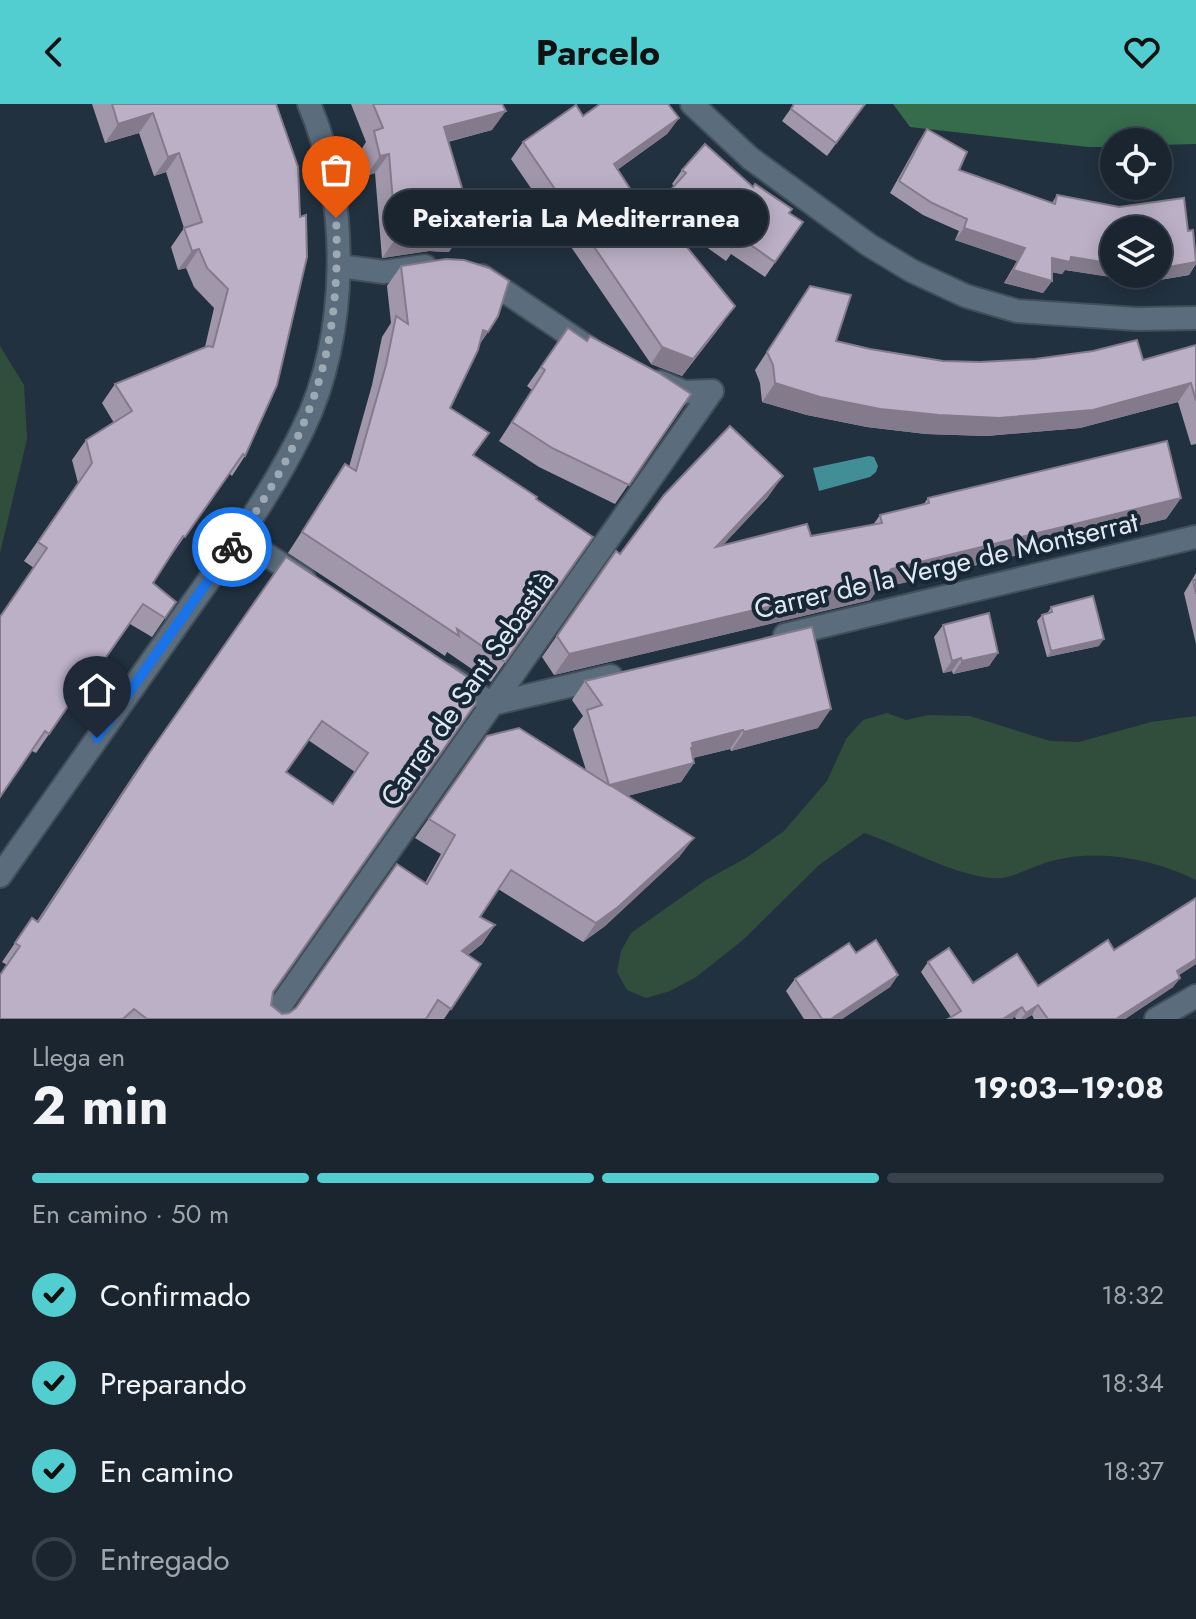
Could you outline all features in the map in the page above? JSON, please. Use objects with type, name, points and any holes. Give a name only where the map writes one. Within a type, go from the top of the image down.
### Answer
[{"type":"street","points":[[0,876],[239,537],[278,476],[304,426],[321,380],[332,331],[339,266],[329,165],[309,104]]},
{"type":"street","points":[[692,104],[750,158],[869,245],[912,271],[966,296],[1017,311],[1137,319],[1196,318]]},
{"type":"street","points":[[339,266],[384,272],[431,265],[481,275],[605,356]]},
{"type":"street","name":"Carrer de Sant Sebastià","points":[[271,1019],[712,391],[684,392],[646,377]]},
{"type":"street","points":[[239,537],[319,589]]},
{"type":"street","name":"Carrer de la Verge de Montserrat","points":[[768,639],[1196,537]]},
{"type":"street","points":[[426,660],[492,704],[630,671]]},
{"type":"street","points":[[1156,1019],[1196,996]]},
{"type":"shaded area","points":[[893,104],[1196,104],[1196,144],[1172,145],[1172,128],[1100,128],[1100,147],[1088,147],[910,127]]},
{"type":"shaded area","points":[[0,346],[24,385],[27,439],[0,553]]},
{"type":"shaded area","points":[[874,457],[878,466],[870,477],[819,491],[813,468]]},
{"type":"shaded area","points":[[887,713],[906,720],[928,715],[970,716],[1050,741],[1079,742],[1151,722],[1196,716],[1196,880],[1142,861],[1102,856],[1063,858],[1012,875],[992,878],[944,866],[864,833],[819,865],[743,940],[696,977],[670,991],[646,998],[627,990],[617,972],[621,951],[631,933],[706,880],[746,858],[784,831],[827,781],[846,739],[863,720]]},
{"type":"building","points":[[112,104],[276,104],[298,167],[300,217],[306,215],[307,257],[277,385],[245,456],[243,454],[183,536],[153,583],[176,602],[165,618],[143,604],[49,734],[45,731],[0,797],[0,617],[47,548],[38,542],[92,463],[86,440],[132,411],[115,384],[208,346],[213,347],[228,289],[207,268],[199,249],[192,251],[184,228],[202,222],[179,153],[168,157],[153,113],[118,124]]},
{"type":"building","points":[[373,104],[502,104],[506,111],[444,127],[462,188],[463,232],[443,231],[396,238],[389,154],[380,156],[374,131],[383,128]]},
{"type":"building","points":[[600,104],[668,104],[679,118],[614,164],[648,216],[655,208],[735,306],[693,359],[662,347],[523,142],[576,105],[583,116]]},
{"type":"building","points":[[794,104],[865,104],[836,143],[791,109]]},
{"type":"building","points":[[927,129],[967,152],[959,170],[1055,204],[1057,195],[1119,207],[1184,198],[1188,231],[1193,230],[1196,262],[1172,266],[1172,216],[1100,216],[1100,262],[1071,257],[1070,262],[1052,258],[1052,281],[1013,270],[1025,248],[964,228],[967,219],[932,203],[899,181]]},
{"type":"building","points":[[705,144],[753,187],[755,184],[792,209],[789,213],[803,222],[775,262],[742,239],[737,246],[665,196],[686,173],[682,170]]},
{"type":"building","points":[[446,259],[464,260],[489,268],[509,281],[498,316],[488,332],[483,330],[478,350],[450,408],[489,433],[473,455],[593,537],[505,662],[457,629],[459,636],[302,532],[345,464],[356,471],[386,365],[396,316],[408,324],[401,266]]},
{"type":"building","points":[[810,286],[851,295],[836,341],[943,361],[1035,359],[1093,351],[1137,340],[1143,360],[1196,345],[1196,401],[1191,383],[1093,410],[999,418],[880,409],[820,397],[775,383],[773,365],[767,352]]},
{"type":"building","points":[[568,328],[587,341],[590,336],[659,373],[691,394],[629,485],[552,448],[512,422],[545,370],[541,367]]},
{"type":"building","points":[[730,426],[783,476],[716,547],[807,524],[811,536],[882,523],[880,515],[929,503],[928,498],[1167,441],[1181,498],[891,569],[885,579],[569,654],[557,636],[616,551],[620,554],[664,495]]},
{"type":"building","points":[[286,557],[469,678],[476,703],[273,992],[271,1005],[282,1014],[296,1008],[397,864],[427,884],[455,835],[429,819],[487,736],[519,728],[609,785],[587,710],[602,705],[585,681],[812,627],[831,709],[692,743],[694,763],[610,785],[694,838],[596,923],[511,870],[480,917],[495,925],[462,951],[481,964],[451,1009],[438,1000],[426,1019],[147,1019],[134,1009],[123,1019],[0,1019],[0,975],[20,946],[15,943],[32,918],[38,922],[148,755]],"holes":[[[322,721],[368,753],[333,804],[286,772]]]},
{"type":"building","points":[[1093,596],[1104,639],[1051,651],[1042,615],[1052,612],[1051,607]]},
{"type":"building","points":[[989,613],[998,653],[952,661],[943,625]]},
{"type":"building","points":[[1196,898],[1196,959],[1177,971],[1180,978],[1116,1019],[1048,1019],[1038,1005],[1026,1013],[1022,1007],[1003,1019],[948,1019],[961,1011],[928,962],[949,948],[973,983],[1017,954],[1038,986],[1108,940],[1114,950]]},
{"type":"building","points":[[876,940],[898,975],[831,1019],[822,1019],[795,979],[849,943],[856,953]]},
{"type":"way so far","points":[[232,547],[278,476],[304,426],[321,380],[332,331],[339,266],[336,218]]},
{"type":"place","name":"Peixateria La Mediterranea","points":[[336,218]]},
{"type":"route","points":[[97,738],[232,547]]}]
